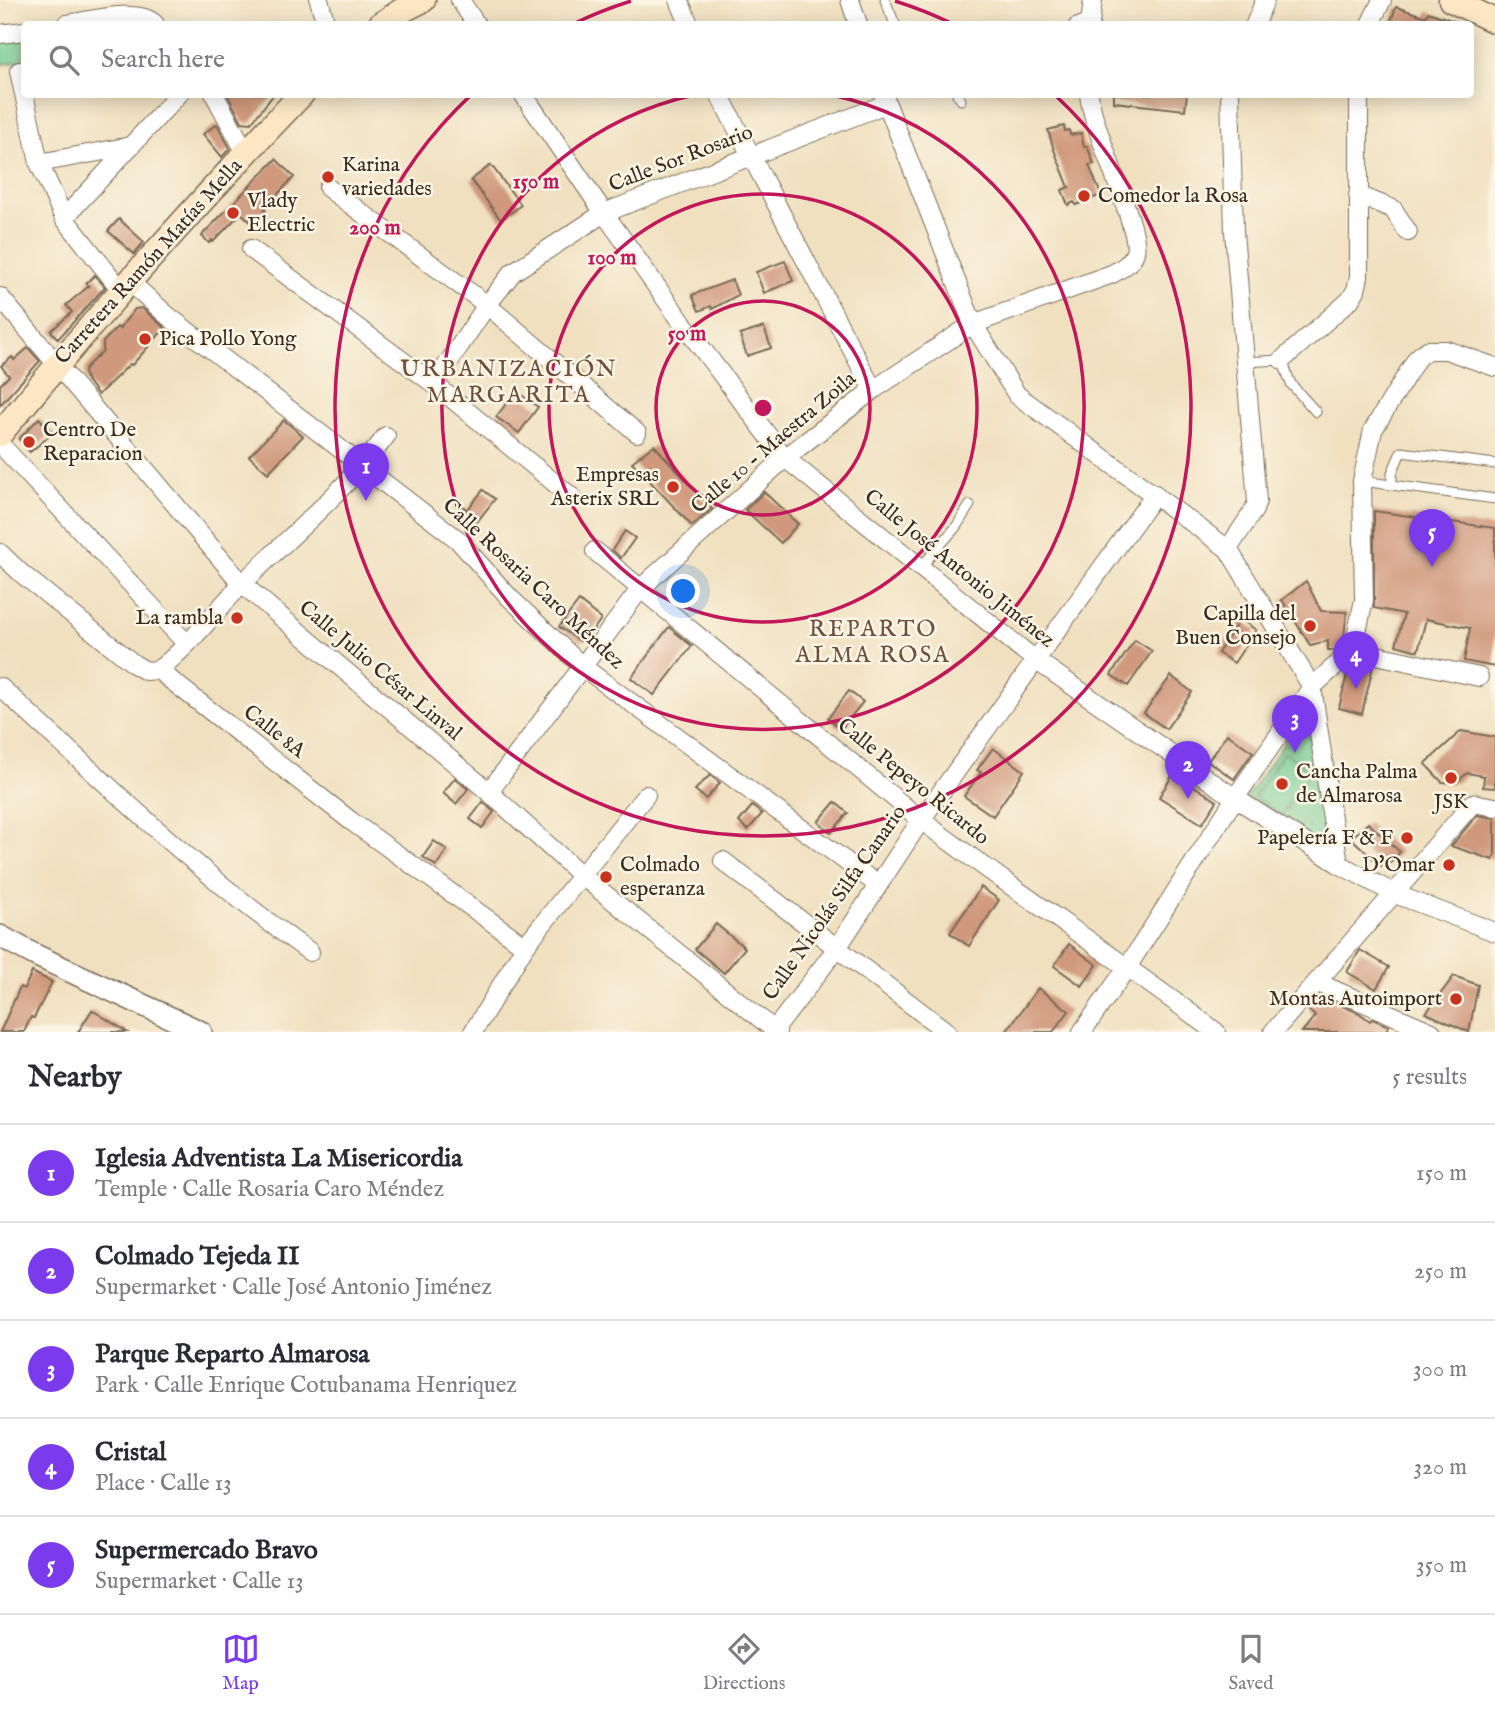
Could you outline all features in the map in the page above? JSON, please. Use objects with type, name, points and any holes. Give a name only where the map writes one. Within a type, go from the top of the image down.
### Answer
[{"type":"main road","points":[[385,21],[423,0]]},
{"type":"main road","points":[[1451,0],[1495,21]]},
{"type":"main road","name":"Carretera Ramón Matías Mella","points":[[0,434],[126,287],[246,152],[298,98]]},
{"type":"street","points":[[319,0],[325,21]]},
{"type":"street","points":[[460,0],[474,21]]},
{"type":"street","points":[[679,0],[689,21]]},
{"type":"street","points":[[850,0],[857,21]]},
{"type":"street","points":[[1256,21],[1265,0]]},
{"type":"street","points":[[1372,21],[1382,0]]},
{"type":"street","points":[[88,21],[133,15],[152,21]]},
{"type":"street","points":[[0,34],[21,31]]},
{"type":"street","points":[[0,74],[21,71]]},
{"type":"street","name":"Calle Rosaria Caro Méndez","points":[[27,98],[40,163],[64,218],[126,287],[168,316],[457,539],[509,597],[583,667],[878,885]]},
{"type":"street","points":[[64,218],[175,98]]},
{"type":"street","points":[[216,98],[246,152]]},
{"type":"street","name":"Calle José Antonio Jiménez","points":[[526,98],[604,214],[785,458],[1034,659],[1236,798],[1339,864],[1395,894],[1495,932]]},
{"type":"street","points":[[721,98],[873,390]]},
{"type":"street","name":"Calle 10 - Maestra Zoila","points":[[489,792],[641,588],[785,458],[873,390],[974,324],[1112,274],[1132,260],[1136,251],[1133,230],[1098,135],[1090,98]]},
{"type":"street","points":[[1228,549],[1257,501],[1243,362],[1234,232],[1230,98]]},
{"type":"street","points":[[1282,360],[1350,300],[1356,290],[1359,277],[1359,98]]},
{"type":"street","points":[[884,99],[974,324],[1017,395],[1228,549],[1312,687],[1339,864]]},
{"type":"street","name":"Calle Sor Rosario","points":[[434,384],[487,305],[513,272],[604,214],[884,99]]},
{"type":"street","points":[[40,163],[131,146]]},
{"type":"street","points":[[328,188],[487,305],[637,433]]},
{"type":"street","points":[[1358,195],[1393,209],[1408,232]]},
{"type":"street","points":[[251,249],[434,384],[573,498]]},
{"type":"street","name":"Calle Julio César Linval","points":[[1,300],[242,584],[489,792],[581,875],[775,1031]]},
{"type":"street","points":[[1082,1032],[1312,687],[1353,650],[1364,600],[1362,481],[1373,430],[1417,358],[1427,350],[1446,350],[1495,367]]},
{"type":"street","points":[[158,670],[174,658],[242,584],[363,466],[386,436]]},
{"type":"street","points":[[0,444],[186,643]]},
{"type":"street","name":"Calle Nicolás Silfa Canario","points":[[775,1031],[836,948],[920,820],[1155,494]]},
{"type":"street","name":"Calle Pepeyo Ricardo","points":[[595,551],[920,820],[976,862],[1128,966],[1216,1032]]},
{"type":"street","name":"Calle 8A","points":[[0,553],[22,574],[134,664],[146,671],[158,670],[351,821],[525,946]]},
{"type":"street","points":[[1353,650],[1479,677]]},
{"type":"street","points":[[0,687],[213,880],[310,953]]},
{"type":"street","points":[[473,1032],[525,946],[646,795]]},
{"type":"street","points":[[1273,1032],[1318,984],[1472,803],[1495,807]]},
{"type":"street","points":[[723,861],[947,1032]]},
{"type":"street","points":[[0,936],[193,1030]]},
{"type":"street","points":[[1318,984],[1432,1032]]},
{"type":"lane","points":[[885,0],[894,21]]},
{"type":"lane","points":[[1243,362],[1282,360],[1291,384],[1316,412]]},
{"type":"lane","points":[[1392,484],[1392,473],[1401,452],[1495,464]]},
{"type":"lane","points":[[1362,481],[1495,499]]},
{"type":"lane","points":[[920,568],[956,527],[970,505]]},
{"type":"green space","points":[[21,39],[21,61],[0,64],[0,42]]},
{"type":"green space","points":[[1307,709],[1329,851],[1246,798]]},
{"type":"green space","name":"Cancha Palma de Almarosa","points":[[1284,752],[1311,771],[1281,815],[1254,797]]},
{"type":"building","points":[[1396,7],[1426,17],[1428,12],[1454,21],[1391,21]]},
{"type":"building","points":[[229,98],[271,98],[251,123],[242,122]]},
{"type":"building","points":[[1114,98],[1186,98],[1185,110],[1114,102]]},
{"type":"building","points":[[217,124],[230,148],[222,157],[203,134]]},
{"type":"building","points":[[1064,126],[1070,135],[1081,133],[1084,147],[1087,146],[1094,164],[1089,165],[1101,195],[1076,205],[1074,202],[1068,205],[1062,190],[1069,187],[1048,130]]},
{"type":"building","points":[[276,159],[294,177],[253,224],[241,213],[209,243],[202,236],[204,233]]},
{"type":"building","points":[[491,165],[521,205],[501,220],[471,180]]},
{"type":"building","points":[[119,219],[144,242],[134,254],[108,231]]},
{"type":"building","points":[[785,261],[793,281],[764,293],[756,272]]},
{"type":"building","points":[[95,275],[105,287],[58,339],[51,331],[72,312],[66,305],[89,286],[86,283]]},
{"type":"building","points":[[732,280],[738,295],[712,309],[711,306],[699,311],[692,295]]},
{"type":"building","points":[[142,308],[165,328],[132,365],[98,395],[86,379],[84,372],[87,366],[103,351],[103,342],[117,327],[119,329],[135,309]]},
{"type":"building","points":[[764,327],[771,348],[747,356],[740,335]]},
{"type":"building","points":[[28,348],[40,361],[0,405],[0,385],[9,376],[1,366],[12,357],[14,360]]},
{"type":"building","points":[[516,391],[538,407],[519,433],[496,417]]},
{"type":"building","points":[[39,418],[53,433],[30,452],[19,439]]},
{"type":"building","points":[[284,420],[303,436],[268,473],[249,456]]},
{"type":"building","name":"Empresas Asterix SRL","points":[[654,445],[712,509],[692,526],[632,462]]},
{"type":"building","points":[[483,490],[495,499],[472,528],[455,514],[461,505],[467,510]]},
{"type":"building","points":[[764,492],[798,524],[781,543],[745,510]]},
{"type":"building","points":[[1374,511],[1495,528],[1495,667],[1464,661],[1470,628],[1426,619],[1418,651],[1396,645],[1404,614],[1374,608]]},
{"type":"building","points":[[625,531],[635,538],[621,558],[612,550]]},
{"type":"building","name":"Capilla del Buen Consejo","points":[[1306,581],[1321,611],[1347,612],[1343,644],[1336,650],[1328,650],[1328,641],[1310,645],[1282,600]]},
{"type":"building","points":[[579,601],[601,619],[587,639],[580,641],[559,627]]},
{"type":"building","points":[[1240,619],[1256,630],[1234,663],[1218,653]]},
{"type":"building","points":[[669,627],[692,646],[654,695],[631,678]]},
{"type":"building","points":[[1135,640],[1152,651],[1128,686],[1111,675]]},
{"type":"building","points":[[1356,662],[1373,666],[1362,714],[1339,708],[1348,670]]},
{"type":"building","points":[[1171,676],[1192,692],[1166,729],[1144,713]]},
{"type":"building","points":[[849,691],[863,702],[841,729],[828,718]]},
{"type":"building","points":[[1461,731],[1495,737],[1495,788],[1483,787],[1484,776],[1467,773],[1456,783],[1442,782],[1425,764]]},
{"type":"building","points":[[1227,734],[1253,752],[1234,779],[1208,761]]},
{"type":"building","points":[[993,748],[1024,771],[993,816],[964,796],[981,772],[977,770]]},
{"type":"building","points":[[1174,773],[1217,801],[1202,824],[1159,797]]},
{"type":"building","points":[[710,775],[720,783],[706,799],[695,790]]},
{"type":"building","points":[[455,778],[468,789],[456,804],[443,793]]},
{"type":"building","points":[[483,802],[494,812],[482,828],[470,819]]},
{"type":"building","points":[[835,802],[848,813],[831,833],[818,822]]},
{"type":"building","points":[[752,806],[762,814],[748,830],[739,822]]},
{"type":"building","points":[[1477,815],[1495,818],[1493,860],[1451,846]]},
{"type":"building","points":[[1368,823],[1400,852],[1390,863],[1386,860],[1381,866],[1351,838]]},
{"type":"building","points":[[434,841],[447,850],[436,866],[423,857]]},
{"type":"building","points":[[981,887],[999,900],[969,946],[950,933]]},
{"type":"building","points":[[716,924],[745,948],[724,973],[695,949]]},
{"type":"building","points":[[1069,944],[1097,965],[1082,986],[1054,966]]},
{"type":"building","points":[[1360,950],[1389,967],[1376,989],[1347,972]]},
{"type":"building","points":[[32,972],[52,982],[34,1018],[31,1017],[24,1032],[0,1032],[20,987],[24,989]]},
{"type":"building","name":"Montas Autoimport","points":[[1454,976],[1478,985],[1469,1032],[1426,1013]]},
{"type":"building","points":[[1038,988],[1069,1011],[1053,1032],[1006,1032]]},
{"type":"building","points":[[1321,997],[1359,1013],[1370,1021],[1372,1019],[1389,1026],[1385,1032],[1302,1032],[1315,1016],[1308,1010]]},
{"type":"building","points":[[92,1010],[127,1032],[78,1032]]},
{"type":"place","name":"Karina variedades","points":[[328,177]]},
{"type":"place","name":"Comedor la Rosa","points":[[1084,196]]},
{"type":"place","name":"Vlady Electric","points":[[233,213]]},
{"type":"place","name":"Pica Pollo Yong","points":[[145,339]]},
{"type":"place","name":"Centro De Reparacion","points":[[29,442]]},
{"type":"place","name":"Empresas Asterix SRL","points":[[673,487]]},
{"type":"place","name":"Iglesia Adventista La Misericordia","points":[[366,501]]},
{"type":"place","name":"Supermercado Bravo","points":[[1432,567]]},
{"type":"place","name":"La rambla","points":[[237,618]]},
{"type":"place","name":"Capilla del Buen Consejo","points":[[1310,626]]},
{"type":"place","name":"Cristal","points":[[1356,689]]},
{"type":"place","name":"Parque Reparto Almarosa","points":[[1295,753]]},
{"type":"place","name":"JSK","points":[[1451,778]]},
{"type":"place","name":"Cancha Palma de Almarosa","points":[[1282,784]]},
{"type":"place","name":"Colmado Tejeda II","points":[[1188,799]]},
{"type":"place","name":"Papelería F & F","points":[[1407,838]]},
{"type":"place","name":"D'Omar","points":[[1449,865]]},
{"type":"place","name":"Colmado esperanza","points":[[606,877]]},
{"type":"place","name":"Montas Autoimport","points":[[1456,999]]},
{"type":"district","name":"URBANIZACIÓN MARGARITA","points":[[509,382]]},
{"type":"district","name":"REPARTO ALMA ROSA","points":[[873,642]]}]
